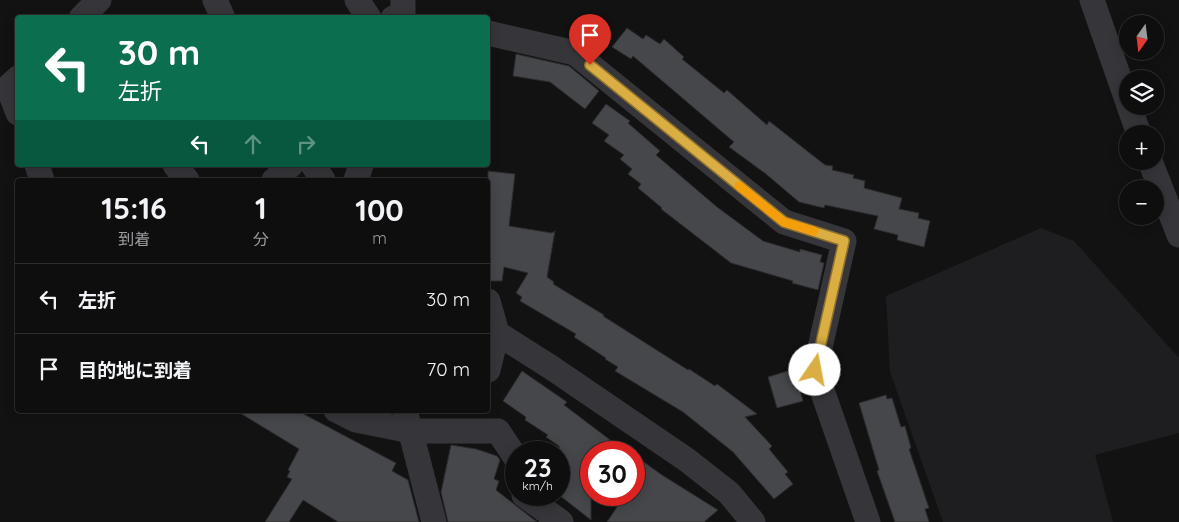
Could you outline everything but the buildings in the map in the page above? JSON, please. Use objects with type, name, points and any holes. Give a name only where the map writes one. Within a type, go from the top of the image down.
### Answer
[{"type":"street","points":[[84,15],[99,0]]},
{"type":"street","points":[[215,0],[222,15]]},
{"type":"street","points":[[356,0],[366,15]]},
{"type":"street","points":[[1092,0],[1119,79]]},
{"type":"street","points":[[490,33],[575,53],[784,222],[844,241],[815,370],[868,522]]},
{"type":"street","points":[[15,81],[8,87],[15,105]]},
{"type":"street","points":[[177,167],[186,178]]},
{"type":"street","points":[[276,178],[290,167]]},
{"type":"street","points":[[313,167],[322,178]]},
{"type":"street","points":[[1154,170],[1179,235]]},
{"type":"street","points":[[490,308],[497,333],[490,362]]},
{"type":"street","points":[[497,333],[687,460],[729,493],[753,522]]},
{"type":"street","points":[[342,413],[356,420],[482,420],[498,431],[505,442]]},
{"type":"street","points":[[408,420],[434,522]]},
{"type":"street","points":[[539,506],[561,522]]},
{"type":"shaded area","points":[[1041,228],[1074,241],[1179,358],[1179,433],[1095,455],[1113,522],[943,522],[890,372],[886,296]]},
{"type":"slow traffic","points":[[739,186],[784,222],[814,231]]},
{"type":"route","points":[[590,65],[784,222],[844,241],[815,370]]}]
